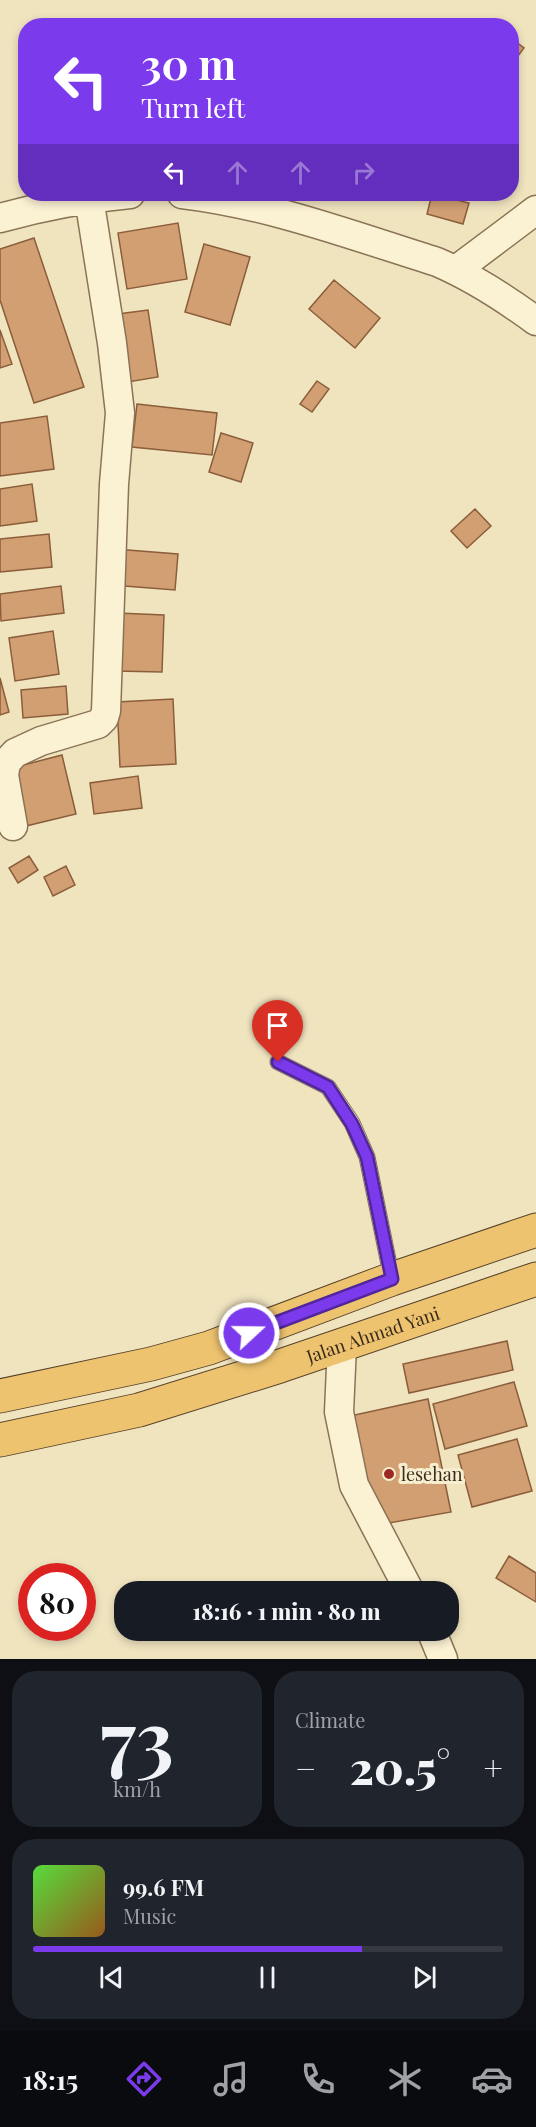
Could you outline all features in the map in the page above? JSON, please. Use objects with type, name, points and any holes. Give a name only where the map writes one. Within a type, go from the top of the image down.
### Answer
[{"type":"highway","points":[[0,1396],[151,1364],[209,1348],[392,1279],[529,1232],[536,1272]]},
{"type":"highway","name":"Jalan Ahmad Yani","points":[[0,1440],[139,1410],[342,1345],[536,1279]]},
{"type":"street","points":[[0,218],[73,201]]},
{"type":"street","points":[[13,826],[4,775],[6,763],[15,753],[27,746],[98,724],[104,718],[106,711],[114,484],[120,413],[112,343],[89,201]]},
{"type":"street","points":[[230,201],[291,217],[437,262],[456,270],[528,315]]},
{"type":"street","points":[[456,270],[536,210]]},
{"type":"street","points":[[342,1345],[339,1412],[354,1485],[404,1581]]},
{"type":"street","points":[[436,1641],[443,1659]]},
{"type":"lane","points":[[278,1062],[328,1087],[352,1124],[367,1157],[392,1279]]},
{"type":"building","points":[[519,44],[524,48],[519,55]]},
{"type":"building","points":[[430,201],[469,203],[463,224],[427,214]]},
{"type":"building","points":[[178,223],[187,279],[127,289],[118,233]]},
{"type":"building","points":[[34,238],[84,387],[34,403],[0,300],[0,249]]},
{"type":"building","points":[[204,244],[250,257],[230,325],[185,312]]},
{"type":"building","points":[[334,280],[380,318],[355,348],[309,309]]},
{"type":"building","points":[[148,310],[158,377],[128,382],[118,314]]},
{"type":"building","points":[[0,330],[12,364],[0,368]]},
{"type":"building","points":[[317,381],[329,389],[312,412],[300,404]]},
{"type":"building","points":[[137,404],[217,413],[212,455],[132,447]]},
{"type":"building","points":[[47,416],[54,469],[0,476],[0,423]]},
{"type":"building","points":[[221,433],[253,443],[241,482],[209,472]]},
{"type":"building","points":[[32,484],[37,521],[0,526],[0,489]]},
{"type":"building","points":[[475,509],[491,526],[467,548],[451,531]]},
{"type":"building","points":[[49,534],[52,567],[0,572],[0,539]]},
{"type":"building","points":[[115,549],[178,554],[175,590],[112,585]]},
{"type":"building","points":[[61,586],[64,613],[1,621],[0,594]]},
{"type":"building","points":[[117,613],[164,615],[162,672],[115,671]]},
{"type":"building","points":[[53,631],[59,674],[15,681],[9,638]]},
{"type":"building","points":[[0,678],[9,712],[0,715]]},
{"type":"building","points":[[66,686],[68,714],[23,718],[21,690]]},
{"type":"building","points":[[173,699],[176,764],[120,767],[117,702]]},
{"type":"building","points":[[62,755],[76,814],[26,826],[12,768]]},
{"type":"building","points":[[138,776],[142,808],[94,814],[90,783]]},
{"type":"building","points":[[29,856],[38,870],[18,883],[9,868]]},
{"type":"building","points":[[66,866],[75,885],[53,896],[44,877]]},
{"type":"building","points":[[507,1341],[513,1370],[409,1393],[403,1364]]},
{"type":"building","points":[[514,1382],[527,1426],[445,1449],[433,1404]]},
{"type":"building","points":[[428,1399],[451,1512],[378,1525],[350,1416]]},
{"type":"building","points":[[517,1439],[532,1491],[472,1507],[458,1455]]},
{"type":"building","points":[[509,1556],[536,1573],[536,1602],[496,1578]]},
{"type":"place","name":"lesehan","points":[[389,1474]]},
{"type":"route","points":[[249,1333],[392,1279],[367,1157],[352,1124],[328,1087],[278,1062]]}]
